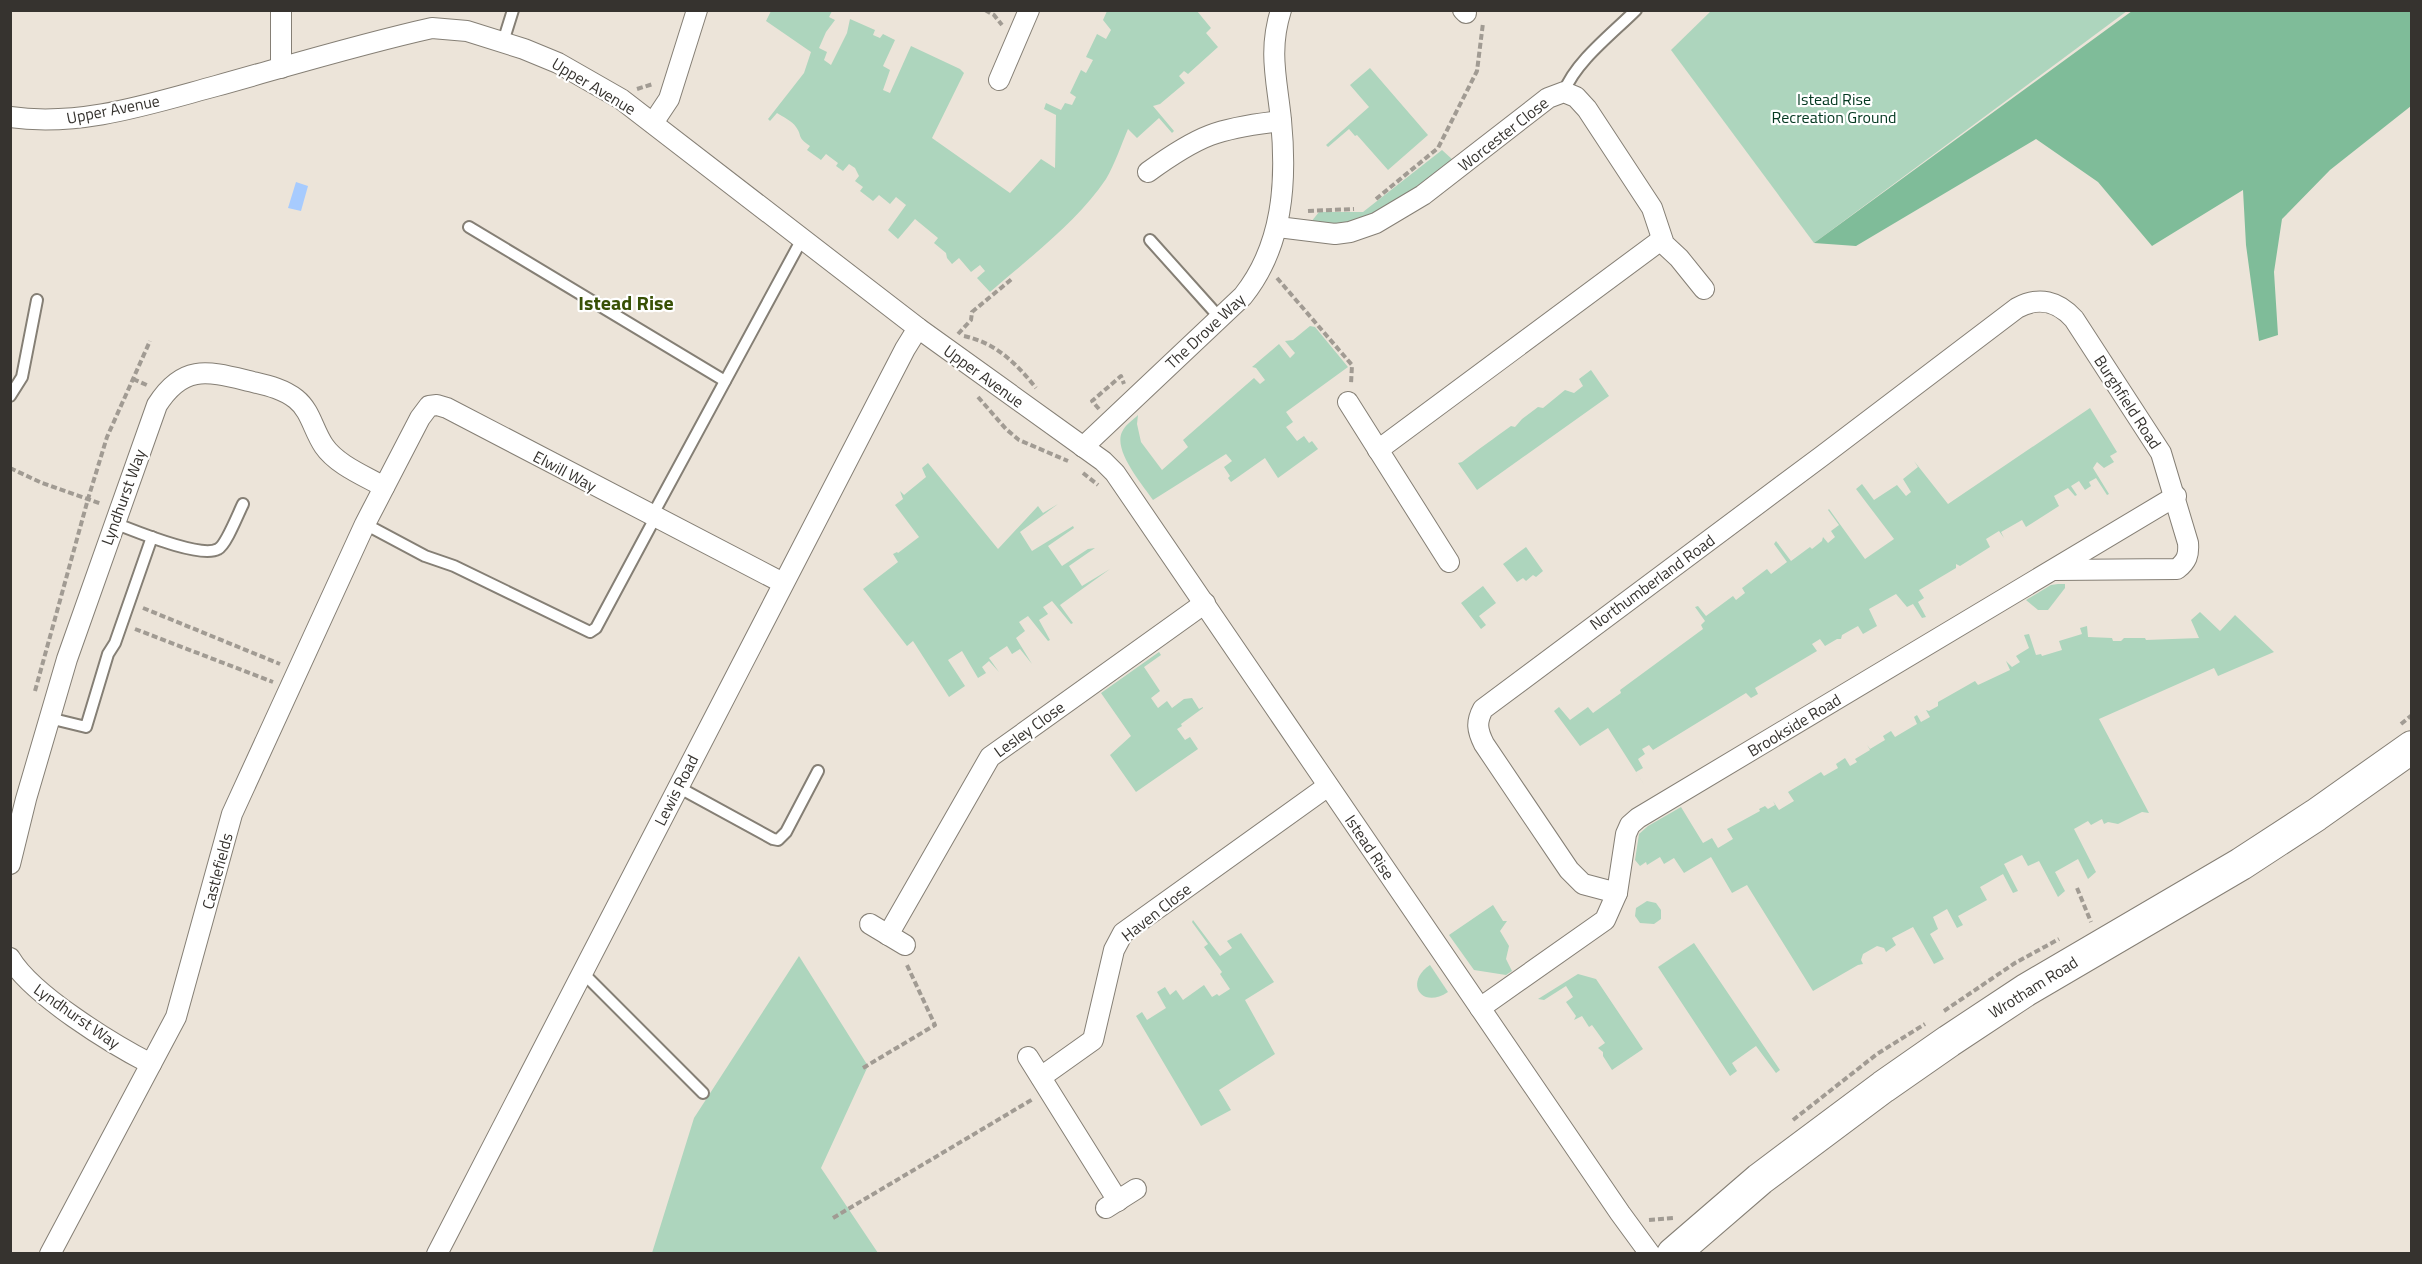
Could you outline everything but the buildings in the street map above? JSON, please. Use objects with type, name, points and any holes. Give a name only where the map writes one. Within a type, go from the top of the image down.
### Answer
[{"type":"main road","name":"Wrotham Road","points":[[1673,1254],[1760,1179],[1949,1041],[2026,990],[2248,860],[2412,747]]},
{"type":"street","points":[[280,10],[281,68]]},
{"type":"street","points":[[653,123],[669,99],[698,10]]},
{"type":"street","name":"The Drove Way","points":[[1079,456],[1244,296],[1255,282],[1286,229],[1282,196],[1281,122],[1273,61],[1274,34],[1281,10]]},
{"type":"street","points":[[999,81],[1021,13]]},
{"type":"street","name":"Upper Avenue","points":[[10,117],[32,120],[68,120],[139,107],[432,28],[467,31],[503,42],[574,71],[621,99],[918,328],[1079,456]]},
{"type":"street","name":"Worcester Close","points":[[1286,229],[1341,234],[1366,227],[1388,217],[1423,195],[1548,98],[1564,92],[1579,99],[1601,129],[1652,208],[1661,240],[1704,289]]},
{"type":"street","points":[[1148,172],[1182,148],[1211,133],[1237,126],[1281,122]]},
{"type":"street","points":[[1378,450],[1661,240]]},
{"type":"street","name":"Burghfield Road","points":[[2017,308],[2035,301],[2045,301],[2066,310],[2161,453],[2176,496],[2188,543],[2189,554],[2185,563],[2177,569],[2055,570]]},
{"type":"street","name":"Northumberland Road","points":[[1617,893],[1583,884],[1569,870],[1484,744],[1478,732],[1477,719],[1483,709],[2017,308]]},
{"type":"street","name":"Lewis Road","points":[[437,1254],[783,583],[918,328]]},
{"type":"street","name":"Lyndhurst Way","points":[[10,864],[66,659],[157,405],[172,385],[180,379],[203,372],[282,390],[295,398],[307,412],[324,446],[335,457],[384,487]]},
{"type":"street","points":[[1348,402],[1449,561]]},
{"type":"street","name":"Elwill Way","points":[[384,487],[424,411],[429,406],[437,405],[783,583]]},
{"type":"street","name":"Istead Rise","points":[[1079,456],[1103,460],[1115,473],[1650,1254]]},
{"type":"street","name":"Castlefields","points":[[50,1254],[176,1017],[232,814],[384,487]]},
{"type":"street","name":"Brookside Road","points":[[1480,1008],[1597,928],[1610,912],[1617,893],[1626,834],[1630,825],[1638,818],[2176,496]]},
{"type":"street","name":"Lesley Close","points":[[888,935],[990,757],[1205,603]]},
{"type":"street","name":"Haven Close","points":[[1045,1083],[1093,1040],[1114,950],[1123,933],[1328,786]]},
{"type":"street","points":[[870,924],[888,935],[904,951]]},
{"type":"street","name":"Lyndhurst Way","points":[[10,958],[36,990],[151,1064]]},
{"type":"street","points":[[1028,1057],[1045,1083],[1112,1204],[1136,1189]]},
{"type":"lane","points":[[503,42],[513,10]]},
{"type":"lane","points":[[1564,92],[1579,67],[1631,12]]},
{"type":"lane","points":[[469,227],[725,381]]},
{"type":"lane","points":[[365,524],[425,556],[454,566],[590,632],[596,628],[802,239]]},
{"type":"lane","points":[[1150,240],[1220,318]]},
{"type":"lane","points":[[10,396],[22,377],[36,300]]},
{"type":"lane","points":[[114,523],[175,546],[210,552],[222,546],[243,504]]},
{"type":"lane","points":[[49,718],[86,727],[108,654],[122,624],[152,537]]},
{"type":"lane","points":[[678,787],[778,840],[786,832],[818,771]]},
{"type":"lane","points":[[582,972],[702,1093]]},
{"type":"path","points":[[1372,202],[1438,148],[1477,71],[1471,15]]},
{"type":"path","points":[[630,88],[650,86],[659,80]]},
{"type":"path","points":[[1286,229],[1301,213],[1313,210],[1362,209]]},
{"type":"path","points":[[1271,282],[1274,275],[1352,365],[1350,385],[1357,396],[1348,402]]},
{"type":"path","points":[[958,335],[971,320],[972,312],[1013,278]]},
{"type":"path","points":[[952,333],[981,340],[1007,356],[1041,393]]},
{"type":"path","points":[[32,703],[107,437],[150,341]]},
{"type":"path","points":[[1092,401],[1121,376],[1123,387],[1129,380]]},
{"type":"path","points":[[974,392],[1006,429],[1019,440],[1079,456]]},
{"type":"path","points":[[1088,396],[1100,410]]},
{"type":"path","points":[[1095,414],[1108,403]]},
{"type":"path","points":[[10,468],[42,483],[88,499]]},
{"type":"path","points":[[1081,470],[1103,489]]},
{"type":"path","points":[[129,603],[295,680]]},
{"type":"path","points":[[122,624],[295,680]]},
{"type":"path","points":[[2076,888],[2091,922]]},
{"type":"path","points":[[863,1068],[935,1025],[904,951]]},
{"type":"path","points":[[833,1218],[1045,1083]]},
{"type":"green space","name":"Istead Rise Recreation Ground","points":[[1712,10],[2127,11],[1814,243],[1671,50]]},
{"type":"green space","points":[[771,11],[832,11],[829,17],[835,20],[826,32],[819,48],[827,52],[824,60],[831,65],[847,33],[850,19],[875,30],[873,35],[880,38],[883,34],[895,40],[883,66],[890,70],[883,90],[890,93],[911,46],[960,69],[964,73],[932,138],[1010,193],[1041,159],[1055,168],[1056,115],[1044,109],[1046,103],[1061,110],[1065,103],[1072,105],[1076,97],[1070,93],[1081,70],[1086,73],[1093,60],[1086,57],[1097,34],[1106,39],[1111,30],[1103,20],[1107,11],[1197,11],[1211,28],[1206,33],[1218,47],[1188,74],[1184,71],[1179,76],[1185,83],[1160,104],[1153,106],[1174,131],[1172,133],[1159,118],[1137,138],[1128,129],[1106,179],[1095,195],[1052,239],[990,292],[977,278],[985,271],[980,265],[971,272],[959,258],[952,264],[946,253],[934,243],[938,238],[915,219],[898,239],[888,230],[906,205],[896,197],[890,204],[879,195],[873,201],[860,191],[863,187],[855,181],[859,176],[855,168],[849,164],[843,171],[836,166],[838,163],[826,154],[821,160],[807,150],[810,146],[801,138],[798,130],[790,121],[777,113],[770,121],[768,119],[804,73],[811,52],[766,21]]},
{"type":"green space","points":[[2132,11],[2411,11],[2411,106],[2330,170],[2282,219],[2274,272],[2278,335],[2259,341],[2246,245],[2243,190],[2152,246],[2098,182],[2036,139],[1856,246],[1814,243]]},
{"type":"green space","points":[[1370,68],[1428,135],[1388,170],[1349,129],[1328,147],[1326,145],[1369,107],[1350,85]]},
{"type":"green space","points":[[1442,150],[1454,161],[1379,213],[1346,225],[1328,226],[1311,222],[1319,212],[1363,212]]},
{"type":"green space","points":[[1310,326],[1315,327],[1348,367],[1286,412],[1293,422],[1286,427],[1297,441],[1304,436],[1318,449],[1278,478],[1265,458],[1231,482],[1224,467],[1232,461],[1226,454],[1153,500],[1125,458],[1120,440],[1127,425],[1138,415],[1137,424],[1141,442],[1162,470],[1188,447],[1183,440],[1254,378],[1260,384],[1265,380],[1256,368],[1252,367],[1279,344],[1290,358],[1295,353],[1285,341],[1293,340]]},
{"type":"green space","points":[[1591,370],[1609,396],[1477,490],[1458,463],[1511,426],[1515,427],[1538,407],[1543,408],[1565,390],[1574,393],[1583,386],[1579,379]]},
{"type":"green space","points":[[2090,408],[2117,452],[2110,456],[2114,462],[2104,468],[2097,462],[2093,468],[2109,494],[2107,495],[2096,478],[2089,482],[2091,486],[2085,490],[2079,481],[2071,486],[2077,495],[2075,496],[2068,488],[2054,496],[2059,506],[2026,527],[2022,520],[2001,532],[2004,538],[1999,531],[1986,539],[1990,547],[1960,566],[1956,564],[1956,568],[1919,590],[1924,598],[1918,602],[1926,617],[1922,618],[1913,604],[1907,607],[1896,594],[1869,609],[1877,626],[1863,634],[1858,626],[1842,635],[1841,639],[1825,646],[1820,639],[1812,644],[1817,651],[1755,688],[1758,694],[1751,698],[1746,693],[1653,750],[1649,745],[1642,749],[1645,754],[1638,759],[1643,768],[1636,772],[1608,728],[1580,746],[1554,711],[1559,707],[1570,720],[1588,707],[1593,713],[1621,693],[1620,690],[1703,629],[1701,625],[1705,621],[1695,607],[1698,606],[1706,616],[1733,596],[1736,600],[1745,593],[1742,588],[1767,569],[1771,574],[1787,562],[1774,544],[1776,541],[1791,561],[1810,547],[1812,549],[1822,541],[1823,537],[1828,543],[1835,537],[1831,531],[1839,525],[1829,509],[1865,559],[1894,539],[1856,489],[1862,484],[1874,500],[1897,485],[1906,496],[1911,492],[1903,479],[1918,467],[1914,461],[1948,504]]},
{"type":"green space","points":[[928,463],[998,549],[1038,506],[1043,513],[1058,504],[1020,532],[1032,551],[1073,526],[1074,528],[1048,546],[1062,566],[1088,549],[1095,548],[1069,566],[1082,586],[1110,569],[1060,605],[1073,623],[1071,624],[1052,601],[1043,607],[1048,614],[1039,620],[1050,640],[1048,641],[1028,616],[1019,622],[1025,631],[1016,638],[1032,664],[1020,649],[1012,654],[1007,646],[989,658],[999,672],[989,661],[982,667],[986,673],[978,678],[962,651],[948,660],[965,686],[949,697],[913,641],[907,646],[863,589],[898,562],[893,554],[898,553],[919,537],[895,505],[903,499],[900,491],[904,495],[926,477],[922,468]]},
{"type":"green space","points":[[1526,547],[1543,571],[1536,577],[1533,575],[1526,581],[1523,578],[1517,582],[1503,564]]},
{"type":"green space","points":[[2065,584],[2065,588],[2048,610],[2038,610],[2026,600],[2051,585]]},
{"type":"green space","points":[[1483,586],[1496,603],[1479,616],[1486,625],[1481,629],[1461,603]]},
{"type":"green space","points":[[2200,612],[2220,631],[2235,615],[2274,652],[2218,676],[2214,668],[2099,719],[2149,813],[2142,812],[2118,824],[2108,822],[2104,824],[2102,819],[2091,825],[2088,821],[2074,829],[2096,872],[2088,879],[2078,859],[2055,872],[2065,891],[2058,897],[2039,861],[2028,866],[2022,855],[2004,864],[2018,891],[2013,893],[2003,874],[1980,887],[1987,900],[1958,916],[1963,925],[1957,928],[1947,909],[1933,917],[1938,929],[1930,934],[1944,959],[1934,964],[1913,927],[1892,938],[1896,945],[1886,952],[1884,948],[1877,946],[1863,954],[1861,960],[1863,964],[1813,991],[1747,885],[1732,893],[1711,857],[1684,873],[1674,858],[1664,864],[1660,857],[1647,865],[1646,862],[1640,866],[1635,860],[1639,834],[1648,826],[1681,807],[1703,843],[1712,838],[1718,848],[1733,839],[1727,829],[1760,811],[1759,809],[1765,806],[1768,809],[1775,805],[1773,801],[1779,810],[1794,801],[1788,792],[1821,772],[1824,776],[1838,768],[1836,764],[1845,758],[1850,766],[1857,762],[1855,759],[1870,750],[1867,745],[1870,749],[1885,740],[1883,736],[1891,731],[1895,737],[1917,724],[1914,717],[1917,715],[1921,722],[1930,717],[1926,710],[1929,711],[1938,706],[1938,702],[1975,681],[1978,685],[2010,670],[2006,661],[2012,667],[2020,662],[2016,656],[2029,648],[2024,635],[2029,634],[2036,655],[2041,654],[2042,656],[2062,650],[2059,641],[2082,634],[2080,628],[2087,626],[2088,637],[2112,638],[2113,641],[2121,641],[2124,638],[2145,638],[2146,640],[2199,638],[2191,620]]},
{"type":"green space","points":[[1159,652],[1161,655],[1144,667],[1160,691],[1151,698],[1158,708],[1167,701],[1172,708],[1184,699],[1192,698],[1199,709],[1203,707],[1177,729],[1185,740],[1190,737],[1198,749],[1136,792],[1110,755],[1131,736],[1101,693]]},
{"type":"green space","points":[[1647,901],[1656,903],[1661,910],[1661,919],[1654,924],[1640,923],[1635,916],[1636,908]]},
{"type":"green space","points":[[1493,905],[1503,921],[1507,921],[1500,931],[1509,946],[1506,959],[1512,971],[1506,975],[1474,970],[1449,935]]},
{"type":"green space","points":[[1193,920],[1220,956],[1232,948],[1227,941],[1241,933],[1274,982],[1245,1000],[1275,1054],[1219,1090],[1231,1110],[1201,1126],[1136,1016],[1142,1012],[1147,1020],[1166,1008],[1157,992],[1165,987],[1170,995],[1176,990],[1183,1000],[1204,985],[1212,997],[1217,994],[1219,996],[1230,989],[1220,974],[1222,972],[1204,947],[1208,944],[1192,922]]},
{"type":"green space","points":[[1694,943],[1780,1070],[1776,1073],[1756,1046],[1732,1063],[1737,1071],[1730,1076],[1658,967]]},
{"type":"green space","points":[[799,956],[868,1066],[821,1168],[878,1253],[652,1253],[694,1118]]},
{"type":"green space","points":[[1430,965],[1448,992],[1430,998],[1419,992],[1417,986],[1422,972]]},
{"type":"green space","points":[[1578,974],[1596,979],[1643,1049],[1612,1070],[1603,1052],[1598,1048],[1605,1043],[1592,1025],[1589,1027],[1582,1016],[1574,1020],[1576,1016],[1566,1002],[1573,997],[1566,986],[1544,1000],[1538,999]]},
{"type":"water","points":[[296,182],[308,186],[301,211],[288,208]]},
{"type":"district","name":"Istead Rise","points":[[626,303]]}]
